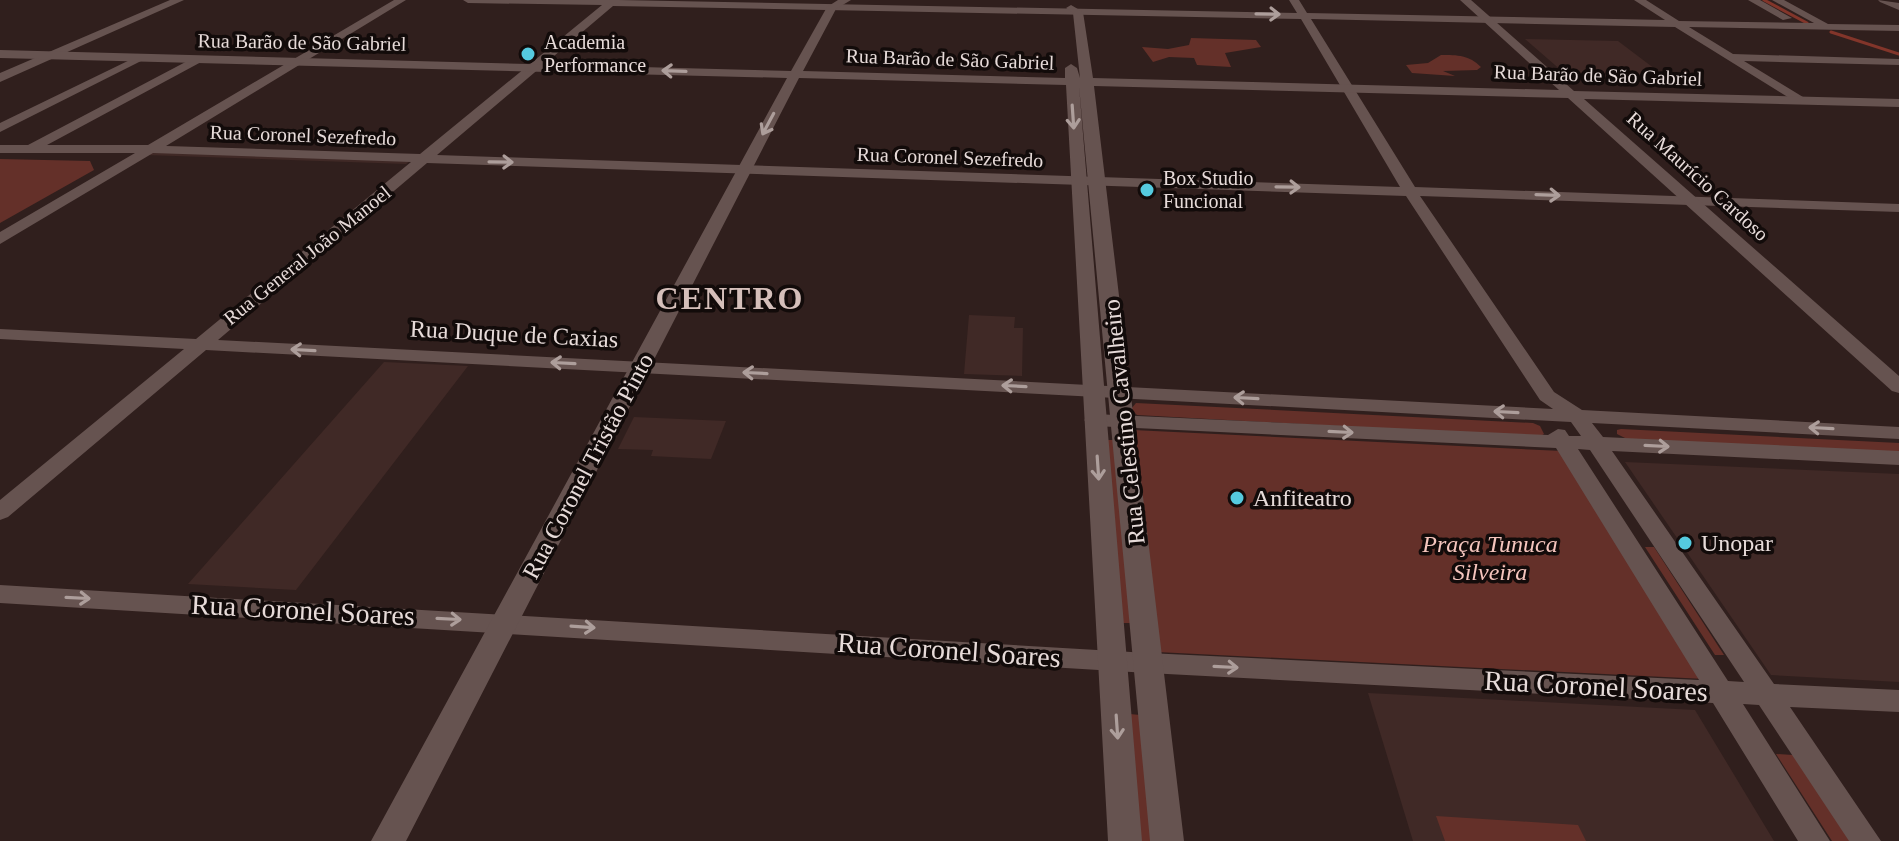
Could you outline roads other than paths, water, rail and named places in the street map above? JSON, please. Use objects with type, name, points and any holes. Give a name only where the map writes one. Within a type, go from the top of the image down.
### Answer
[{"type":"main road","points":[[0,78],[179,0]]},
{"type":"main road","name":"Rua Maurício Cardoso","points":[[1465,0],[1693,200],[1899,387]]},
{"type":"main road","name":"Rua Coronel Tristão Pinto","points":[[388,841],[743,170],[795,74],[839,3]]},
{"type":"main road","name":"Rua Celestino Cavalheiro","points":[[1072,8],[1080,83],[1098,182],[1167,841]]},
{"type":"main road","name":"Rua Barão de São Gabriel","points":[[0,54],[1899,103]]},
{"type":"main road","name":"Rua Celestino Cavalheiro","points":[[1080,83],[1077,182],[1125,841]]},
{"type":"street","points":[[0,239],[401,0]]},
{"type":"street","points":[[468,0],[839,3],[1899,28]]},
{"type":"street","points":[[1294,0],[1409,190],[1546,405],[1562,442],[1815,841]]},
{"type":"street","points":[[1639,0],[1799,100]]},
{"type":"street","points":[[1753,0],[1801,26]]},
{"type":"street","points":[[1777,0],[1828,27]]},
{"type":"street","points":[[1883,0],[1899,7]]},
{"type":"street","name":"Rua General João Manoel","points":[[0,512],[612,2]]},
{"type":"street","points":[[1731,57],[1899,62]]},
{"type":"street","points":[[0,128],[142,58]]},
{"type":"street","points":[[29,150],[199,59]]},
{"type":"street","name":"Rua Coronel Sezefredo","points":[[0,149],[151,149],[1899,208]]},
{"type":"street","points":[[110,150],[122,166]]},
{"type":"street","name":"Rua Duque de Caxias","points":[[0,334],[1121,392],[1546,405],[1576,415],[1899,433]]},
{"type":"street","points":[[1576,415],[1866,841]]},
{"type":"street","points":[[1094,420],[1899,458]]},
{"type":"street","name":"Rua Coronel Soares","points":[[0,594],[506,622],[1112,661],[1899,701]]},
{"type":"waterway","points":[[1764,0],[1807,23]]},
{"type":"waterway","points":[[1831,32],[1899,54]]},
{"type":"place","name":"Academia Performance","points":[[528,54]]},
{"type":"place","name":"Box Studio Funcional","points":[[1147,190]]},
{"type":"place","name":"Anfiteatro","points":[[1237,498]]},
{"type":"place","name":"Unopar","points":[[1685,543]]},
{"type":"district","name":"CENTRO","points":[[730,298]]},
{"type":"park label","name":"Praça Tunuca Silveira","points":[[1490,558]]}]
